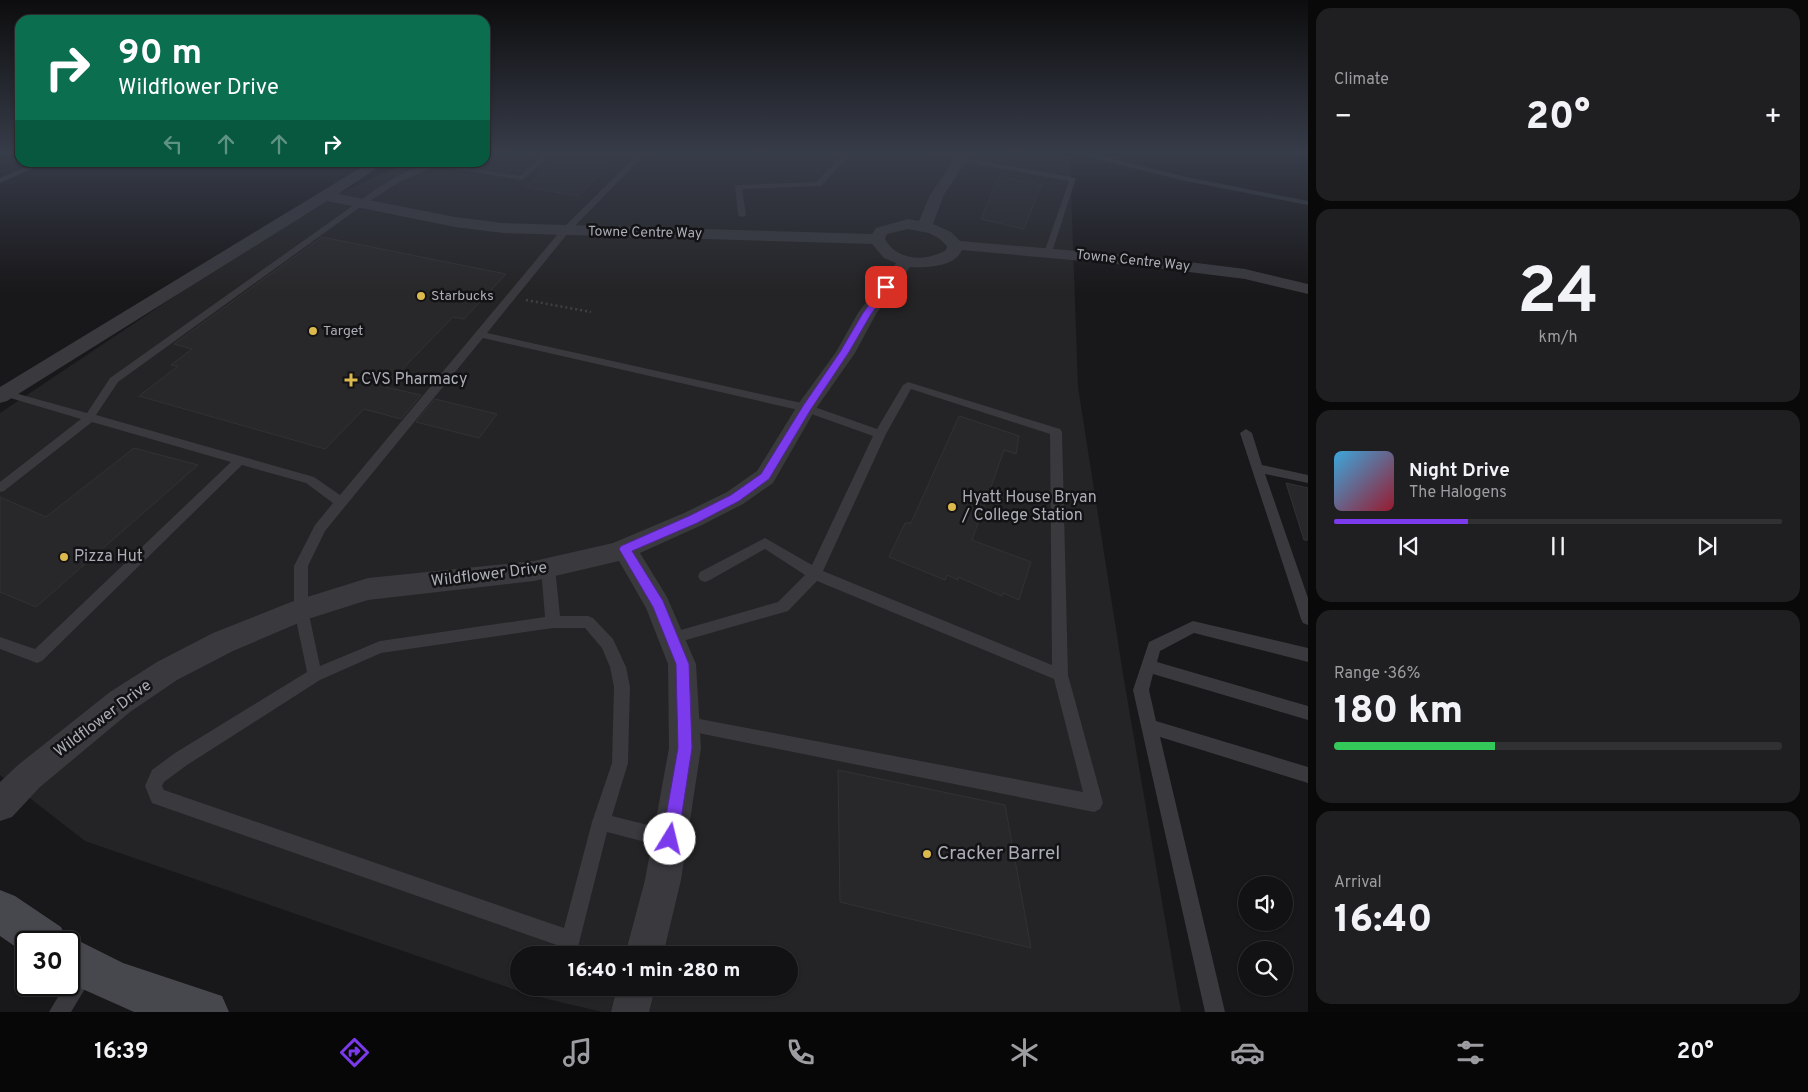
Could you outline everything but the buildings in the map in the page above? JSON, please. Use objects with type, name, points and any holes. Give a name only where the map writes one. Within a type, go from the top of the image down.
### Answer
[{"type":"main road","points":[[0,911],[30,931]]},
{"type":"main road","points":[[80,965],[133,990],[206,1012]]},
{"type":"street","points":[[2,394],[321,199]]},
{"type":"street","name":"Towne Centre Way","points":[[342,199],[454,222],[503,228],[878,239]]},
{"type":"street","points":[[925,226],[935,199]]},
{"type":"street","points":[[908,224],[925,226],[940,231],[949,238],[955,245],[954,252],[940,260],[928,262],[906,261],[886,253],[880,246],[878,239],[881,231],[893,226],[908,224]]},
{"type":"street","name":"Towne Centre Way","points":[[955,245],[1150,262],[1245,274],[1308,289]]},
{"type":"street","name":"Wildflower Drive","points":[[0,805],[28,776],[120,702],[167,671],[223,642],[301,610],[368,589],[491,576],[576,563],[625,549],[693,520],[735,498],[765,477],[806,408],[844,352],[867,313],[906,261]]},
{"type":"street","points":[[625,549],[658,605],[682,664],[685,748],[663,880],[646,946]]},
{"type":"street","points":[[630,1012],[634,996]]},
{"type":"lane","points":[[0,488],[89,418],[114,380],[366,199]]},
{"type":"lane","points":[[315,675],[301,610],[301,566],[320,528],[565,231],[597,199]]},
{"type":"lane","points":[[740,199],[742,215]]},
{"type":"lane","points":[[1048,253],[1066,199]]},
{"type":"lane","points":[[480,334],[806,408],[880,434]]},
{"type":"lane","points":[[672,638],[783,608],[815,574],[880,434],[908,385],[1056,432],[1060,675],[1094,802],[684,724]]},
{"type":"lane","points":[[2,394],[310,480],[342,503]]},
{"type":"lane","points":[[1246,433],[1308,619]]},
{"type":"lane","points":[[0,644],[37,656],[239,461]]},
{"type":"lane","points":[[1257,468],[1308,478]]},
{"type":"lane","points":[[705,576],[765,543],[815,574],[1060,675]]},
{"type":"lane","points":[[548,568],[553,622]]},
{"type":"lane","points":[[553,622],[588,622],[608,644],[618,667],[622,687],[620,763],[601,822],[571,940],[158,796],[153,786],[158,776],[181,759],[315,675],[380,647],[553,622]]},
{"type":"lane","points":[[1214,1012],[1141,690],[1154,647],[1193,627],[1308,655]]},
{"type":"lane","points":[[1148,666],[1308,713]]},
{"type":"lane","points":[[1149,726],[1308,774]]},
{"type":"lane","points":[[601,822],[670,839]]},
{"type":"lane","points":[[59,1012],[65,996]]},
{"type":"path","points":[[511,297],[591,312]]},
{"type":"shaded area","points":[[325,199],[1071,199],[1078,387],[1123,674],[1181,1012],[602,1012],[535,996],[798,996],[798,946],[510,946],[510,988],[85,841],[0,775],[0,413],[308,207]]},
{"type":"waterway","points":[[1289,199],[1308,203]]},
{"type":"place","name":"Starbucks","points":[[421,296]]},
{"type":"place","name":"Target","points":[[313,331]]},
{"type":"place","name":"CVS Pharmacy","points":[[351,380]]},
{"type":"place","name":"Hyatt House Bryan / College Station","points":[[952,507]]},
{"type":"place","name":"Pizza Hut","points":[[64,557]]},
{"type":"place","name":"Cracker Barrel","points":[[927,854]]},
{"type":"route","points":[[670,839],[685,748],[682,664],[658,605],[625,549],[693,520],[735,498],[765,477],[806,408],[844,352],[867,313],[886,287]]}]
